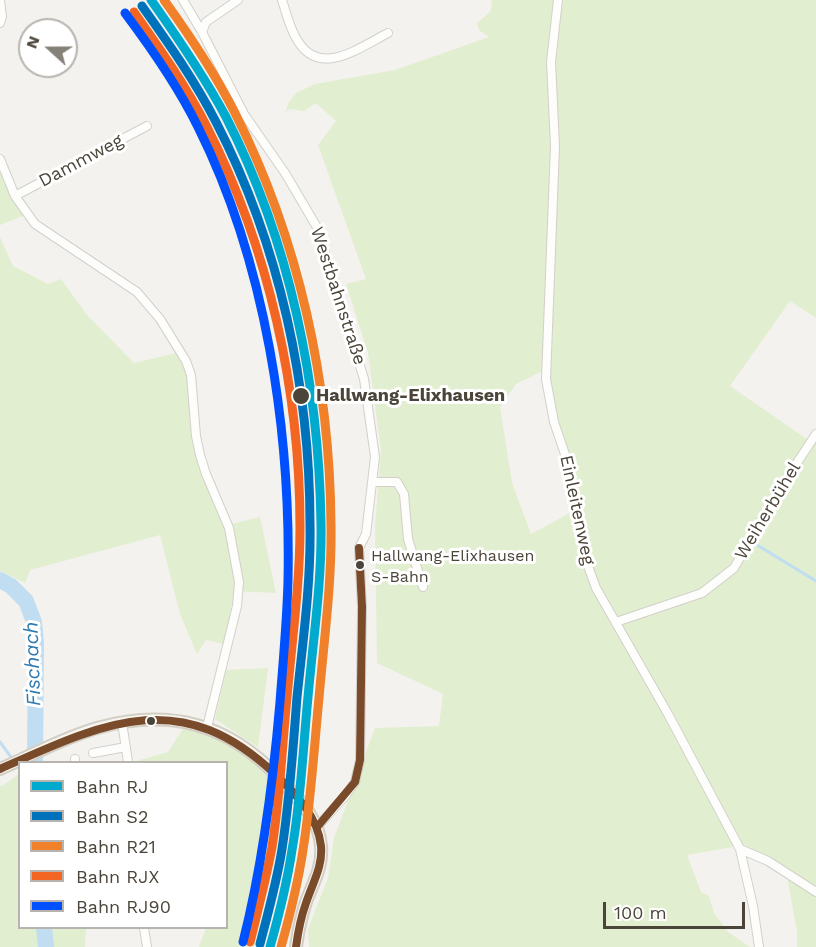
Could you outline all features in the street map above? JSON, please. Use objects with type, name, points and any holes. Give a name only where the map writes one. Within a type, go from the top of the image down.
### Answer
[{"type":"street","points":[[0,0],[2,17],[0,23]]},
{"type":"street","name":"Westbahnstraße","points":[[183,0],[244,114],[285,173],[318,229],[364,379],[375,457],[366,534],[359,548],[362,607],[360,760],[355,782],[318,826]]},
{"type":"street","points":[[202,33],[206,22],[238,0]]},
{"type":"street","points":[[282,0],[293,34],[306,52],[314,57],[331,60],[341,57],[388,33]]},
{"type":"street","name":"Einleitenweg","points":[[558,0],[551,62],[555,146],[546,391],[569,466],[582,541],[596,588],[668,714],[740,849],[753,906],[759,947]]},
{"type":"street","name":"Dammweg","points":[[15,196],[147,126]]},
{"type":"street","points":[[0,159],[15,196],[35,224],[137,292],[160,318],[186,361],[191,375],[196,436],[200,455],[229,528],[239,582],[237,606],[207,728]]},
{"type":"street","name":"Weiherbühel","points":[[616,622],[702,593],[734,568],[774,498],[816,434]]},
{"type":"street","points":[[373,482],[397,482],[404,494],[408,539],[423,587]]},
{"type":"street","points":[[0,769],[58,743],[122,722],[169,721],[207,728],[230,738],[259,757],[302,803],[318,826],[321,860],[298,929],[296,947]]},
{"type":"street","points":[[122,722],[128,761]]},
{"type":"street","points":[[93,753],[126,747]]},
{"type":"street","points":[[740,849],[768,861],[816,892]]},
{"type":"street","points":[[144,929],[147,947]]},
{"type":"green space","points":[[492,0],[816,0],[816,318],[790,301],[730,386],[814,444],[816,441],[816,889],[769,858],[744,845],[687,855],[701,892],[709,896],[714,913],[728,932],[750,947],[309,947],[308,929],[328,878],[334,838],[375,728],[439,726],[443,694],[377,663],[375,527],[381,450],[368,353],[346,284],[366,279],[318,145],[336,121],[316,103],[304,111],[289,109],[285,113],[296,93],[315,84],[395,70],[489,37],[479,30],[477,23],[491,11]],"holes":[[[549,368],[557,422],[572,464],[581,507],[531,534],[512,483],[500,407],[516,384]]]},
{"type":"green space","points":[[0,168],[23,216],[0,225]]},
{"type":"green space","points":[[0,237],[13,266],[48,284],[61,279],[87,315],[134,363],[176,353],[186,373],[190,391],[194,443],[201,471],[223,526],[260,517],[276,593],[235,591],[223,644],[206,640],[197,654],[180,614],[160,535],[30,570],[25,583],[0,571]]},
{"type":"green space","points":[[268,668],[258,747],[215,719],[226,670]]},
{"type":"green space","points":[[184,727],[216,736],[253,761],[285,796],[276,854],[254,947],[199,947],[206,929],[228,929],[228,761],[136,761],[168,752]]},
{"type":"green space","points":[[18,775],[18,929],[86,929],[85,947],[0,947],[0,785],[2,786]]},
{"type":"green space","points":[[787,877],[816,895],[816,947],[797,947],[797,931]]},
{"type":"waterway","points":[[757,545],[816,581]]},
{"type":"waterway","name":"Fischach","points":[[0,580],[11,586],[26,601],[34,622],[36,642],[35,761]]},
{"type":"waterway","points":[[0,742],[13,760]]},
{"type":"waterway","name":"Fischach","points":[[44,929],[46,947]]},
{"type":"rail line","name":"RJ","points":[[151,0],[190,57],[226,117],[268,214],[297,315],[314,419],[321,524],[319,589],[295,831],[280,911],[270,947]]},
{"type":"rail line","name":"R21","points":[[164,0],[202,55],[227,98],[257,161],[277,211],[307,313],[325,419],[331,525],[327,611],[306,831],[291,911],[281,947]]},
{"type":"rail line","name":"S2","points":[[142,6],[208,107],[238,169],[258,218],[287,318],[304,421],[309,473],[310,525],[306,611],[285,830],[278,873],[260,944]]},
{"type":"rail line","name":"RJX","points":[[134,12],[199,112],[229,174],[248,222],[277,321],[294,424],[299,475],[300,527],[297,591],[275,828],[250,942]]},
{"type":"rail line","name":"RJ90","points":[[125,13],[155,54],[182,97],[222,179],[257,291],[270,349],[279,407],[288,524],[286,626],[277,732],[262,853],[243,942]]},
{"type":"transit line","points":[[318,826],[355,782],[360,760],[362,607],[359,548]]},
{"type":"transit line","points":[[0,769],[73,738],[108,727],[141,721],[174,721],[207,729],[241,747],[276,775],[298,798],[311,816],[319,835],[320,861],[308,896],[296,947]]},
{"type":"place","name":"Hallwang-Elixhausen","points":[[301,396]]},
{"type":"place","name":"Hallwang-Elixhausen S-Bahn","points":[[360,565]]}]
